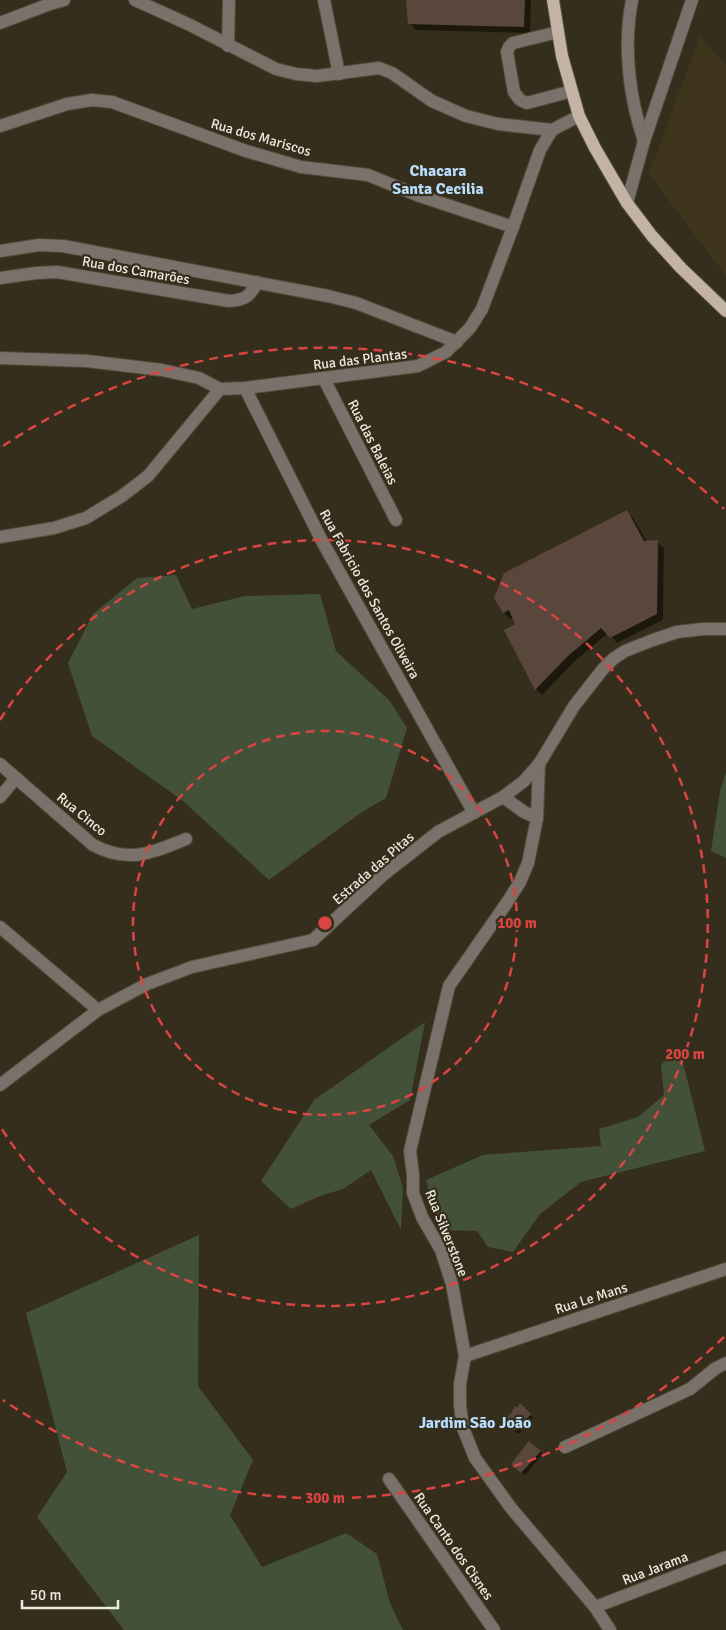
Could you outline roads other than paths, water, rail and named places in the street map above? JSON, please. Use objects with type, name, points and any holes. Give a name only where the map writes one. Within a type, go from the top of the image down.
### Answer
[{"type":"main road","points":[[553,0],[562,56],[579,116],[627,204],[652,236],[681,268],[726,311]]},
{"type":"street","points":[[0,23],[64,0]]},
{"type":"street","points":[[135,0],[190,25],[276,69],[296,74],[317,76],[379,68],[392,73],[432,101],[466,116],[498,124],[552,130],[579,116]]},
{"type":"street","points":[[228,46],[229,0]]},
{"type":"street","points":[[324,0],[339,74]]},
{"type":"street","points":[[632,0],[629,28],[629,75],[635,117],[644,141]]},
{"type":"street","points":[[627,204],[644,141],[692,0]]},
{"type":"street","points":[[558,32],[514,43],[508,47],[507,52],[514,92],[520,100],[527,103],[572,91]]},
{"type":"street","name":"Rua dos Mariscos","points":[[0,126],[67,104],[92,100],[112,102],[246,151],[301,167],[368,175],[417,195],[513,227]]},
{"type":"street","name":"Rua das Plantas","points":[[0,358],[87,361],[162,370],[199,378],[220,389],[324,379],[418,366],[446,352],[470,328],[482,309],[540,150],[552,130]]},
{"type":"street","name":"Rua dos Camarões","points":[[0,251],[39,245],[63,246],[258,282],[356,303],[457,342]]},
{"type":"street","name":"Rua dos Camarões","points":[[0,278],[57,272],[229,301],[240,300],[251,294],[258,282]]},
{"type":"street","name":"Rua das Baleias","points":[[324,379],[396,520]]},
{"type":"street","name":"Rua Fabricio dos Santos Oliveira","points":[[245,388],[322,541],[474,813]]},
{"type":"street","points":[[0,537],[54,528],[86,518],[122,496],[148,476],[220,389]]},
{"type":"street","name":"Estrada das Pitas","points":[[0,1085],[98,1010],[147,984],[192,967],[313,940],[383,876],[438,832],[503,797],[524,781],[539,764],[574,706],[603,669],[619,655],[625,651],[677,632],[726,629]]},
{"type":"street","name":"Rua Cinco","points":[[0,764],[93,845],[108,853],[126,856],[152,852],[186,839]]},
{"type":"street","name":"Rua Silverstone","points":[[539,764],[538,818],[528,863],[520,882],[449,986],[410,1151],[414,1193],[422,1217],[441,1250],[448,1267],[454,1293],[465,1356],[460,1384],[460,1405],[463,1428],[475,1458],[511,1508],[595,1607],[610,1630]]},
{"type":"street","points":[[0,796],[16,778]]},
{"type":"street","points":[[503,797],[524,812],[538,818]]},
{"type":"street","points":[[0,927],[98,1010]]},
{"type":"street","name":"Rua Le Mans","points":[[465,1356],[726,1269]]},
{"type":"street","points":[[565,1447],[690,1389],[716,1368],[726,1363]]},
{"type":"street","name":"Rua Canto dos Cisnes","points":[[389,1479],[494,1630]]},
{"type":"street","name":"Rua Jarama","points":[[595,1607],[726,1557]]},
{"type":"district","name":"Chacara Santa Cecilia","points":[[438,179]]},
{"type":"district","name":"Jardim São João","points":[[475,1422]]}]
